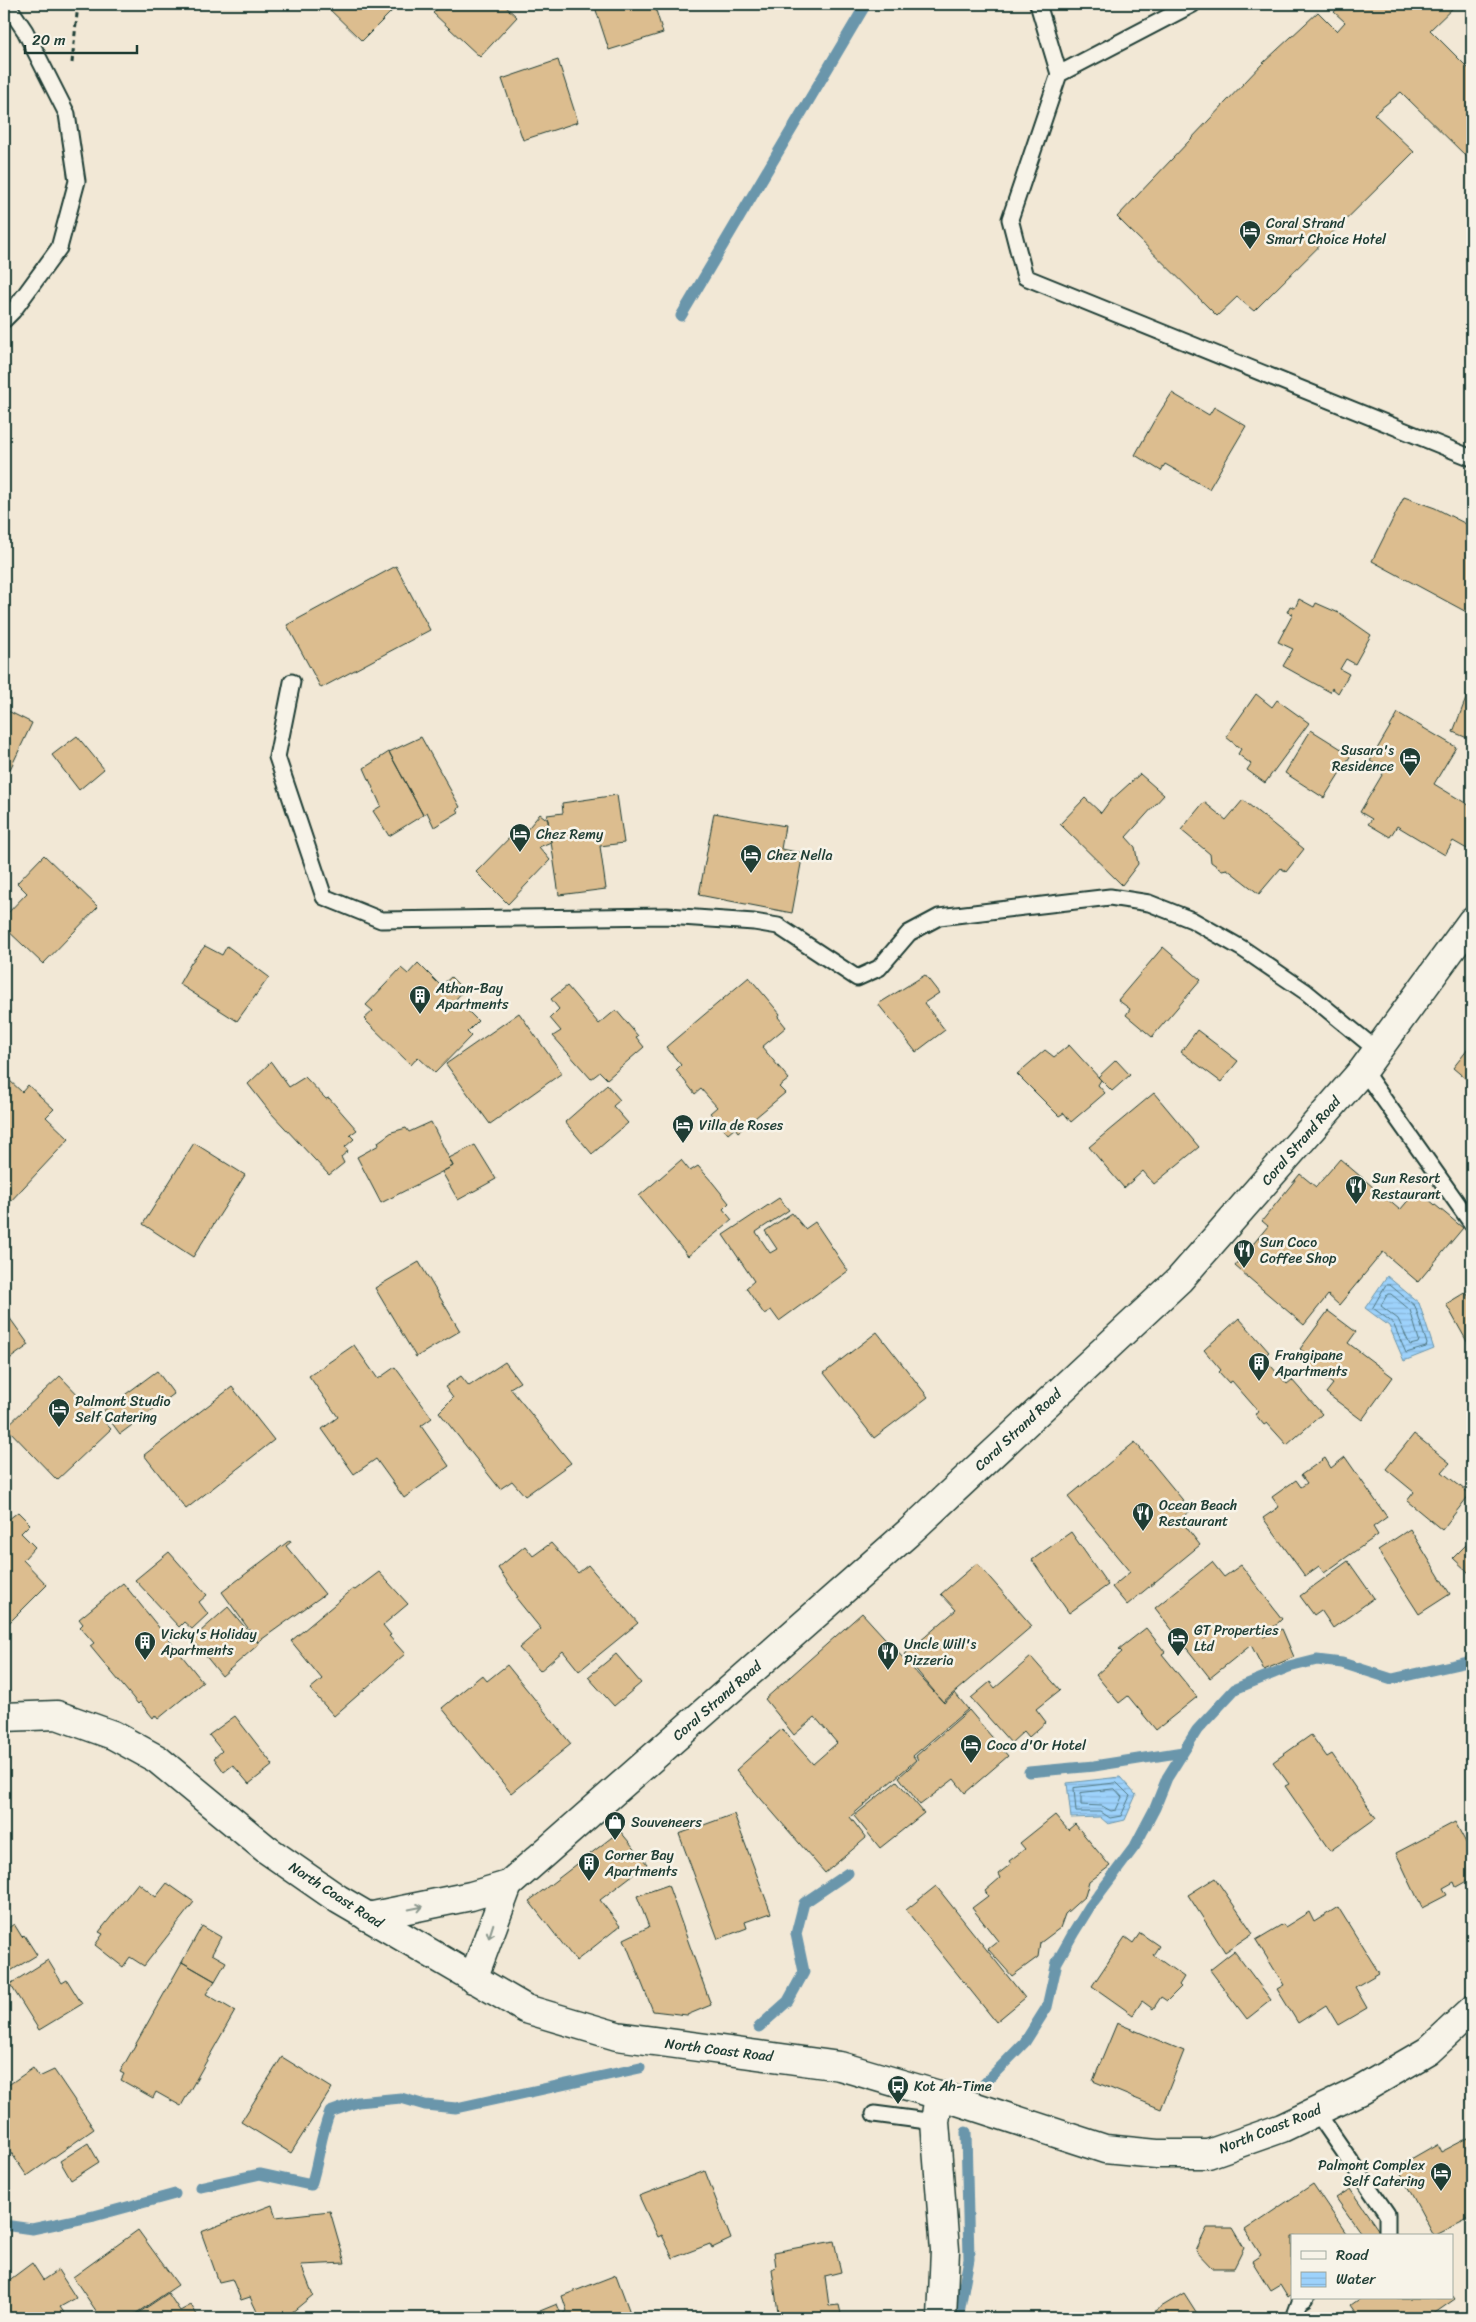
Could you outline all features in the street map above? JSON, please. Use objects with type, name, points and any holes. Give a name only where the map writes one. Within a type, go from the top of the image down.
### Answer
[{"type":"street","name":"Coral Strand Road","points":[[368,1917],[471,1896],[508,1885],[908,1533],[1179,1280],[1371,1061],[1472,921]]},
{"type":"street","name":"North Coast Road","points":[[4,1717],[57,1715],[113,1735],[157,1759],[266,1848],[368,1917],[526,2010],[617,2036],[840,2066],[939,2095],[1105,2149],[1157,2154],[1208,2154],[1282,2128],[1361,2090],[1428,2051],[1472,2010]]},
{"type":"street","name":"Coral Strand Road","points":[[473,1979],[508,1885]]},
{"type":"street","points":[[939,2095],[935,2122],[945,2250],[942,2318]]},
{"type":"lane","points":[[4,320],[60,248],[77,181],[67,114],[25,31],[7,4]]},
{"type":"lane","points":[[1038,4],[1059,74],[1010,219],[1025,278],[1472,458]]},
{"type":"lane","points":[[1059,74],[1193,4]]},
{"type":"lane","points":[[292,682],[277,757],[324,897],[381,920],[668,916],[754,922],[778,926],[857,978],[880,968],[908,933],[939,917],[1110,897],[1149,903],[1192,920],[1243,949],[1306,992],[1371,1061],[1472,1224]]},
{"type":"lane","points":[[1316,2111],[1387,2214],[1387,2234]]},
{"type":"lane","points":[[874,2114],[935,2122]]},
{"type":"lane","points":[[1294,2318],[1300,2302],[1303,2300]]},
{"type":"path","points":[[67,114],[78,4]]},
{"type":"water","points":[[1387,1276],[1419,1303],[1434,1349],[1404,1361],[1389,1326],[1365,1308]]},
{"type":"water","points":[[1120,1777],[1136,1795],[1125,1820],[1108,1824],[1100,1817],[1071,1818],[1067,1783]]},
{"type":"building","points":[[324,4],[399,4],[362,41]]},
{"type":"building","points":[[442,4],[503,4],[517,17],[480,57],[433,13]]},
{"type":"building","points":[[594,4],[654,4],[663,33],[609,50]]},
{"type":"building","points":[[1342,4],[1363,4],[1365,6],[1367,4],[1457,4],[1430,30],[1472,72],[1472,162],[1401,92],[1374,114],[1414,152],[1254,311],[1237,297],[1217,316],[1117,217],[1263,63],[1318,12],[1337,31],[1345,22],[1334,12]]},
{"type":"building","points":[[558,60],[578,122],[523,140],[502,79]]},
{"type":"building","points":[[1172,393],[1209,415],[1214,407],[1246,426],[1209,489],[1165,464],[1161,471],[1135,455]]},
{"type":"building","points":[[1404,497],[1435,508],[1472,527],[1472,615],[1372,561]]},
{"type":"building","points":[[396,566],[430,630],[321,688],[287,625]]},
{"type":"building","points":[[1299,599],[1314,607],[1316,603],[1341,614],[1371,635],[1355,664],[1346,659],[1340,669],[1349,674],[1338,693],[1332,688],[1330,692],[1283,666],[1293,649],[1278,642],[1293,614],[1287,612],[1290,606],[1295,608]]},
{"type":"building","points":[[1256,694],[1272,707],[1277,700],[1309,723],[1265,783],[1247,770],[1251,764],[1238,754],[1241,749],[1226,737]]},
{"type":"building","points":[[1467,696],[1472,698],[1472,740],[1453,732]]},
{"type":"building","points":[[4,709],[32,723],[4,782]]},
{"type":"building","name":"Susara's Residence","points":[[1398,713],[1456,747],[1434,784],[1472,807],[1472,840],[1467,849],[1453,841],[1445,855],[1397,826],[1390,837],[1368,824],[1372,819],[1360,812],[1385,770],[1370,761]]},
{"type":"building","points":[[1311,730],[1351,755],[1324,798],[1285,773]]},
{"type":"building","points":[[77,736],[104,769],[79,790],[52,755]]},
{"type":"building","points":[[421,737],[460,807],[457,809],[459,812],[434,827],[427,812],[423,815],[389,752]]},
{"type":"building","points":[[389,752],[423,815],[389,836],[373,811],[381,806],[364,768]]},
{"type":"building","points":[[1140,774],[1164,795],[1126,837],[1135,847],[1138,864],[1122,885],[1060,824],[1085,798],[1101,813],[1109,802]]},
{"type":"building","points":[[617,795],[624,843],[600,846],[606,889],[559,895],[547,815],[563,813],[562,803]]},
{"type":"building","points":[[1243,800],[1304,849],[1286,872],[1281,868],[1259,894],[1227,869],[1222,870],[1211,862],[1210,854],[1181,830],[1204,802],[1226,820]]},
{"type":"building","name":"Chez Nella","points":[[714,813],[785,826],[781,849],[803,853],[792,913],[699,895]]},
{"type":"building","name":"Chez Remy","points":[[540,814],[548,820],[551,842],[539,847],[550,860],[508,904],[476,872],[519,828],[525,832]]},
{"type":"building","points":[[44,855],[98,907],[43,964],[4,927],[4,917],[27,893],[17,883]]},
{"type":"building","points":[[205,946],[222,955],[227,946],[269,977],[237,1021],[179,984],[191,963]]},
{"type":"building","points":[[1163,947],[1201,980],[1152,1037],[1126,1015],[1130,1009],[1118,1000]]},
{"type":"building","name":"Athan-Bay Apartments","points":[[418,963],[441,986],[451,977],[464,990],[456,999],[478,1021],[467,1032],[471,1036],[435,1073],[418,1057],[411,1065],[364,1019],[373,1011],[366,1005],[401,968],[408,974]]},
{"type":"building","points":[[925,975],[939,993],[924,1003],[945,1030],[916,1052],[878,1004]]},
{"type":"building","points":[[749,977],[780,1014],[778,1017],[786,1027],[762,1047],[789,1079],[779,1087],[785,1093],[738,1132],[735,1128],[728,1134],[710,1113],[717,1107],[701,1089],[695,1094],[676,1070],[681,1065],[666,1047]]},
{"type":"building","points":[[567,986],[599,1024],[616,1010],[638,1036],[636,1037],[644,1047],[607,1079],[600,1072],[591,1079],[553,1036],[561,1031],[550,1018],[559,1009],[551,999]]},
{"type":"building","points":[[519,1013],[562,1073],[490,1124],[446,1064]]},
{"type":"building","points":[[1197,1030],[1238,1061],[1221,1082],[1181,1052]]},
{"type":"building","points":[[1472,1044],[1472,1084],[1453,1068]]},
{"type":"building","points":[[1069,1045],[1101,1080],[1098,1085],[1105,1093],[1071,1122],[1064,1113],[1059,1116],[1017,1074],[1045,1050],[1054,1057]]},
{"type":"building","points":[[1116,1060],[1130,1075],[1112,1091],[1098,1077]]},
{"type":"building","points":[[271,1062],[289,1087],[305,1077],[326,1099],[329,1098],[357,1130],[350,1135],[354,1139],[345,1147],[348,1151],[341,1157],[344,1163],[329,1175],[270,1112],[248,1084]]},
{"type":"building","points":[[9,1080],[22,1092],[28,1085],[54,1109],[46,1117],[69,1139],[8,1204],[4,1200],[4,1086]]},
{"type":"building","points":[[607,1085],[620,1100],[613,1106],[628,1123],[592,1154],[565,1122]]},
{"type":"building","points":[[1154,1093],[1199,1147],[1154,1184],[1143,1171],[1124,1188],[1089,1147]]},
{"type":"building","points":[[431,1122],[453,1166],[381,1203],[357,1157],[379,1145],[378,1142],[392,1132],[406,1128],[409,1132]]},
{"type":"building","points":[[194,1143],[245,1175],[193,1257],[143,1224]]},
{"type":"building","points":[[475,1145],[496,1179],[458,1200],[442,1172],[453,1166],[449,1158]]},
{"type":"building","points":[[1340,1159],[1400,1210],[1417,1190],[1463,1228],[1418,1282],[1383,1252],[1339,1305],[1328,1295],[1304,1325],[1235,1266],[1268,1226],[1262,1221],[1300,1174],[1316,1187]]},
{"type":"building","points":[[681,1160],[690,1171],[698,1166],[713,1183],[729,1203],[723,1209],[732,1220],[688,1256],[639,1196]]},
{"type":"building","points":[[779,1198],[789,1210],[756,1232],[770,1253],[777,1249],[765,1231],[792,1213],[805,1229],[815,1222],[848,1271],[779,1321],[771,1310],[764,1314],[746,1288],[754,1281],[723,1235]]},
{"type":"building","points":[[419,1262],[460,1331],[416,1357],[375,1288]]},
{"type":"building","points":[[1466,1292],[1472,1303],[1472,1346],[1470,1347],[1446,1304]]},
{"type":"building","points":[[4,1310],[29,1345],[4,1363]]},
{"type":"building","points":[[1328,1311],[1356,1332],[1348,1343],[1393,1377],[1362,1420],[1326,1393],[1333,1384],[1303,1362],[1308,1355],[1300,1349]]},
{"type":"building","name":"Frangipane Apartments","points":[[1239,1318],[1269,1352],[1263,1357],[1287,1384],[1292,1380],[1322,1414],[1287,1445],[1267,1423],[1264,1425],[1255,1414],[1259,1412],[1232,1381],[1229,1383],[1219,1372],[1221,1370],[1204,1350]]},
{"type":"building","points":[[877,1332],[928,1397],[874,1438],[824,1373]]},
{"type":"building","points":[[354,1345],[378,1379],[395,1367],[432,1418],[421,1426],[449,1466],[404,1498],[376,1459],[354,1474],[322,1429],[338,1417],[309,1376]]},
{"type":"building","points":[[505,1362],[520,1382],[510,1388],[571,1463],[525,1496],[512,1481],[500,1489],[439,1412],[453,1398],[445,1387],[461,1376],[469,1386]]},
{"type":"building","points":[[157,1371],[174,1394],[120,1434],[103,1411]]},
{"type":"building","name":"Palmont Studio Self Catering","points":[[60,1376],[111,1429],[57,1480],[6,1427]]},
{"type":"building","points":[[232,1387],[274,1440],[186,1509],[144,1455]]},
{"type":"building","points":[[1414,1434],[1450,1463],[1442,1472],[1470,1494],[1442,1530],[1407,1501],[1414,1492],[1386,1469]]},
{"type":"building","name":"Ocean Beach Restaurant","points":[[1135,1442],[1191,1510],[1180,1519],[1200,1545],[1127,1605],[1112,1587],[1130,1572],[1068,1497]]},
{"type":"building","points":[[1345,1457],[1387,1517],[1373,1527],[1378,1535],[1324,1573],[1319,1566],[1305,1576],[1263,1518],[1279,1507],[1272,1497],[1296,1480],[1301,1487],[1307,1483],[1301,1475],[1325,1458],[1331,1468]]},
{"type":"building","points":[[18,1512],[30,1524],[21,1533],[35,1547],[23,1560],[47,1585],[4,1628],[4,1523]]},
{"type":"building","points":[[1410,1529],[1450,1594],[1419,1614],[1378,1550]]},
{"type":"building","points":[[1071,1532],[1108,1585],[1069,1613],[1032,1560]]},
{"type":"building","points":[[1472,1539],[1472,1569],[1469,1573],[1453,1558]]},
{"type":"building","points":[[290,1540],[291,1542],[286,1546],[325,1594],[258,1642],[222,1592]]},
{"type":"building","points":[[551,1543],[578,1573],[588,1565],[638,1623],[579,1671],[563,1651],[540,1671],[519,1648],[541,1629],[516,1598],[518,1597],[498,1568],[525,1546],[533,1556]]},
{"type":"building","points":[[169,1552],[207,1595],[199,1602],[208,1614],[192,1629],[184,1622],[179,1627],[135,1580]]},
{"type":"building","points":[[1348,1561],[1374,1598],[1333,1628],[1321,1610],[1314,1615],[1300,1596]]},
{"type":"building","points":[[1212,1562],[1224,1577],[1241,1565],[1282,1619],[1263,1637],[1282,1629],[1294,1657],[1264,1670],[1251,1645],[1210,1678],[1155,1608]]},
{"type":"building","points":[[977,1563],[1032,1626],[943,1702],[904,1655],[956,1610],[941,1594]]},
{"type":"building","points":[[379,1572],[408,1604],[383,1625],[391,1635],[389,1636],[405,1654],[334,1716],[310,1689],[322,1679],[291,1641],[353,1589],[355,1590]]},
{"type":"building","name":"Vicky's Holiday Apartments","points":[[123,1583],[203,1682],[158,1719],[155,1715],[153,1718],[140,1702],[138,1704],[90,1646],[94,1643],[80,1627],[83,1624],[79,1619]]},
{"type":"building","points":[[228,1607],[259,1644],[222,1676],[192,1639]]},
{"type":"building","points":[[862,1613],[944,1703],[955,1693],[968,1709],[913,1756],[916,1760],[850,1817],[866,1838],[825,1873],[736,1770],[782,1729],[813,1764],[837,1743],[815,1717],[794,1735],[765,1699]]},
{"type":"building","points":[[1146,1628],[1165,1652],[1162,1654],[1197,1697],[1156,1730],[1128,1696],[1119,1703],[1096,1675],[1122,1652],[1119,1649]]},
{"type":"building","points":[[616,1654],[641,1683],[614,1706],[588,1677]]},
{"type":"building","points":[[1031,1657],[1060,1690],[1036,1709],[1046,1722],[1029,1737],[1024,1731],[1011,1743],[971,1698],[990,1682],[995,1688]]},
{"type":"building","points":[[507,1665],[571,1744],[511,1793],[442,1708],[482,1675],[487,1681]]},
{"type":"building","points":[[969,1710],[1008,1756],[965,1793],[954,1779],[920,1805],[899,1777],[918,1760],[916,1756]]},
{"type":"building","points":[[235,1716],[273,1765],[249,1784],[233,1765],[224,1772],[214,1758],[222,1751],[209,1735]]},
{"type":"building","points":[[1311,1735],[1327,1757],[1332,1754],[1376,1818],[1330,1851],[1285,1786],[1289,1784],[1273,1762]]},
{"type":"building","points":[[1472,1737],[1472,1749],[1467,1741]]},
{"type":"building","points":[[897,1781],[924,1813],[880,1848],[854,1816]]},
{"type":"building","points":[[734,1814],[771,1913],[745,1922],[747,1928],[718,1939],[679,1834]]},
{"type":"building","points":[[1055,1815],[1068,1830],[1075,1824],[1110,1866],[1089,1882],[1085,1896],[1065,1914],[1060,1928],[1040,1943],[1038,1957],[1012,1976],[988,1949],[998,1941],[972,1908],[988,1896],[985,1891],[1000,1878],[998,1874],[1011,1864],[1009,1861],[1025,1849],[1020,1843]]},
{"type":"building","points":[[1455,1822],[1472,1854],[1472,1878],[1456,1887],[1454,1882],[1443,1888],[1447,1895],[1422,1908],[1396,1853]]},
{"type":"building","name":"Corner Bay Apartments","points":[[620,1831],[647,1864],[600,1900],[620,1926],[576,1961],[529,1901]]},
{"type":"building","points":[[1215,1878],[1253,1933],[1225,1952],[1188,1895]]},
{"type":"building","points":[[138,1883],[156,1897],[167,1883],[194,1902],[144,1966],[130,1957],[123,1967],[95,1945],[103,1934],[99,1932]]},
{"type":"building","points":[[668,1885],[711,2005],[687,2015],[653,2011],[624,1939],[649,1927],[637,1896]]},
{"type":"building","points":[[936,1886],[1025,1998],[996,2022],[906,1910]]},
{"type":"building","points":[[1338,1907],[1379,1973],[1355,1987],[1367,2008],[1338,2025],[1326,2005],[1298,2023],[1277,1989],[1284,1985],[1256,1940],[1283,1924],[1285,1927],[1309,1912],[1314,1922]]},
{"type":"building","points":[[14,1924],[37,1955],[4,1975],[4,1931]]},
{"type":"building","points":[[202,1926],[221,1937],[212,1954],[226,1962],[215,1981],[182,1962]]},
{"type":"building","points":[[1140,1933],[1159,1946],[1153,1955],[1184,1977],[1179,1985],[1181,1987],[1167,2001],[1161,1997],[1153,2009],[1142,2001],[1133,2015],[1092,1986],[1125,1937],[1133,1943]]},
{"type":"building","points":[[1234,1951],[1271,2000],[1247,2019],[1210,1970]]},
{"type":"building","points":[[48,1960],[62,1983],[67,1980],[82,2004],[39,2030],[10,1984]]},
{"type":"building","points":[[182,1962],[215,1981],[206,1994],[235,2011],[181,2106],[156,2092],[153,2098],[121,2080],[124,2074],[120,2072]]},
{"type":"building","points":[[1117,2023],[1184,2051],[1161,2109],[1093,2081]]},
{"type":"building","points":[[282,2057],[332,2088],[291,2153],[241,2122]]},
{"type":"building","points":[[33,2068],[39,2077],[54,2070],[94,2129],[27,2176],[10,2151],[4,2155],[4,2088]]},
{"type":"building","name":"Palmont Complex Self Catering","points":[[1472,2136],[1472,2217],[1438,2234],[1433,2234],[1397,2167],[1437,2144],[1441,2152]]},
{"type":"building","points":[[88,2143],[99,2162],[71,2180],[60,2161]]},
{"type":"building","points":[[705,2171],[731,2239],[712,2248],[710,2244],[673,2258],[662,2235],[658,2237],[639,2196]]},
{"type":"building","points":[[1313,2184],[1347,2234],[1291,2234],[1291,2295],[1288,2297],[1280,2284],[1270,2290],[1252,2261],[1261,2255],[1245,2230]]},
{"type":"building","points":[[1350,2189],[1379,2231],[1375,2234],[1362,2234],[1336,2198]]},
{"type":"building","points":[[272,2205],[276,2217],[330,2211],[345,2263],[301,2265],[313,2295],[285,2318],[260,2318],[250,2297],[241,2300],[232,2279],[219,2282],[201,2232]]},
{"type":"building","points":[[1207,2228],[1232,2228],[1244,2248],[1234,2268],[1212,2268],[1196,2251]]},
{"type":"building","points":[[138,2230],[178,2285],[129,2318],[101,2318],[73,2277]]},
{"type":"building","points":[[834,2241],[841,2272],[825,2276],[829,2306],[839,2305],[842,2318],[767,2318],[767,2315],[778,2312],[772,2269],[776,2267],[774,2252]]},
{"type":"building","points":[[32,2263],[43,2280],[58,2270],[76,2298],[60,2307],[68,2318],[4,2318],[4,2284]]},
{"type":"building","points":[[616,2275],[632,2318],[543,2318],[540,2311],[557,2304],[561,2314],[567,2311],[562,2296]]},
{"type":"building","points":[[168,2293],[180,2311],[191,2305],[199,2318],[131,2318]]},
{"type":"building","points":[[1184,2293],[1200,2318],[1143,2318]]},
{"type":"building","points":[[1358,2300],[1454,2300],[1432,2315],[1435,2318],[1360,2318],[1351,2305]]},
{"type":"waterway","points":[[681,316],[866,4]]},
{"type":"waterway","points":[[984,2084],[1025,2042],[1047,2007],[1057,1962],[1074,1932],[1090,1906],[1135,1846],[1155,1808],[1167,1778],[1197,1730],[1235,1689],[1289,1667],[1317,1660],[1342,1663],[1392,1679],[1472,1661]]},
{"type":"waterway","points":[[1029,1772],[1094,1766],[1183,1752]]},
{"type":"waterway","points":[[759,2027],[788,2001],[804,1972],[796,1934],[804,1903],[848,1873]]},
{"type":"waterway","points":[[200,2187],[260,2174],[311,2185],[330,2112],[358,2102],[401,2098],[425,2105],[456,2108],[640,2068]]},
{"type":"waterway","points":[[958,2318],[969,2259],[966,2132]]},
{"type":"waterway","points":[[4,2225],[32,2229],[94,2216],[175,2194]]},
{"type":"place","name":"Coral Strand Smart Choice Hotel","points":[[1250,250]]},
{"type":"place","name":"Susara's Residence","points":[[1410,777]]},
{"type":"place","name":"Chez Remy","points":[[520,853]]},
{"type":"place","name":"Chez Nella","points":[[751,874]]},
{"type":"place","name":"Athan-Bay Apartments","points":[[420,1015]]},
{"type":"place","name":"Villa de Roses","points":[[683,1144]]},
{"type":"place","name":"Sun Resort Restaurant","points":[[1356,1205]]},
{"type":"place","name":"Sun Coco Coffee Shop","points":[[1244,1269]]},
{"type":"place","name":"Frangipane Apartments","points":[[1259,1382]]},
{"type":"place","name":"Palmont Studio Self Catering","points":[[59,1428]]},
{"type":"place","name":"Ocean Beach Restaurant","points":[[1143,1532]]},
{"type":"place","name":"GT Properties Ltd","points":[[1178,1657]]},
{"type":"place","name":"Vicky's Holiday Apartments","points":[[145,1661]]},
{"type":"place","name":"Uncle Will's Pizzeria","points":[[888,1671]]},
{"type":"place","name":"Coco d'Or Hotel","points":[[971,1764]]},
{"type":"place","name":"Souveneers","points":[[615,1841]]},
{"type":"place","name":"Corner Bay Apartments","points":[[589,1882]]},
{"type":"place","name":"Kot Ah-Time","points":[[898,2105]]},
{"type":"place","name":"Palmont Complex Self Catering","points":[[1441,2192]]}]
